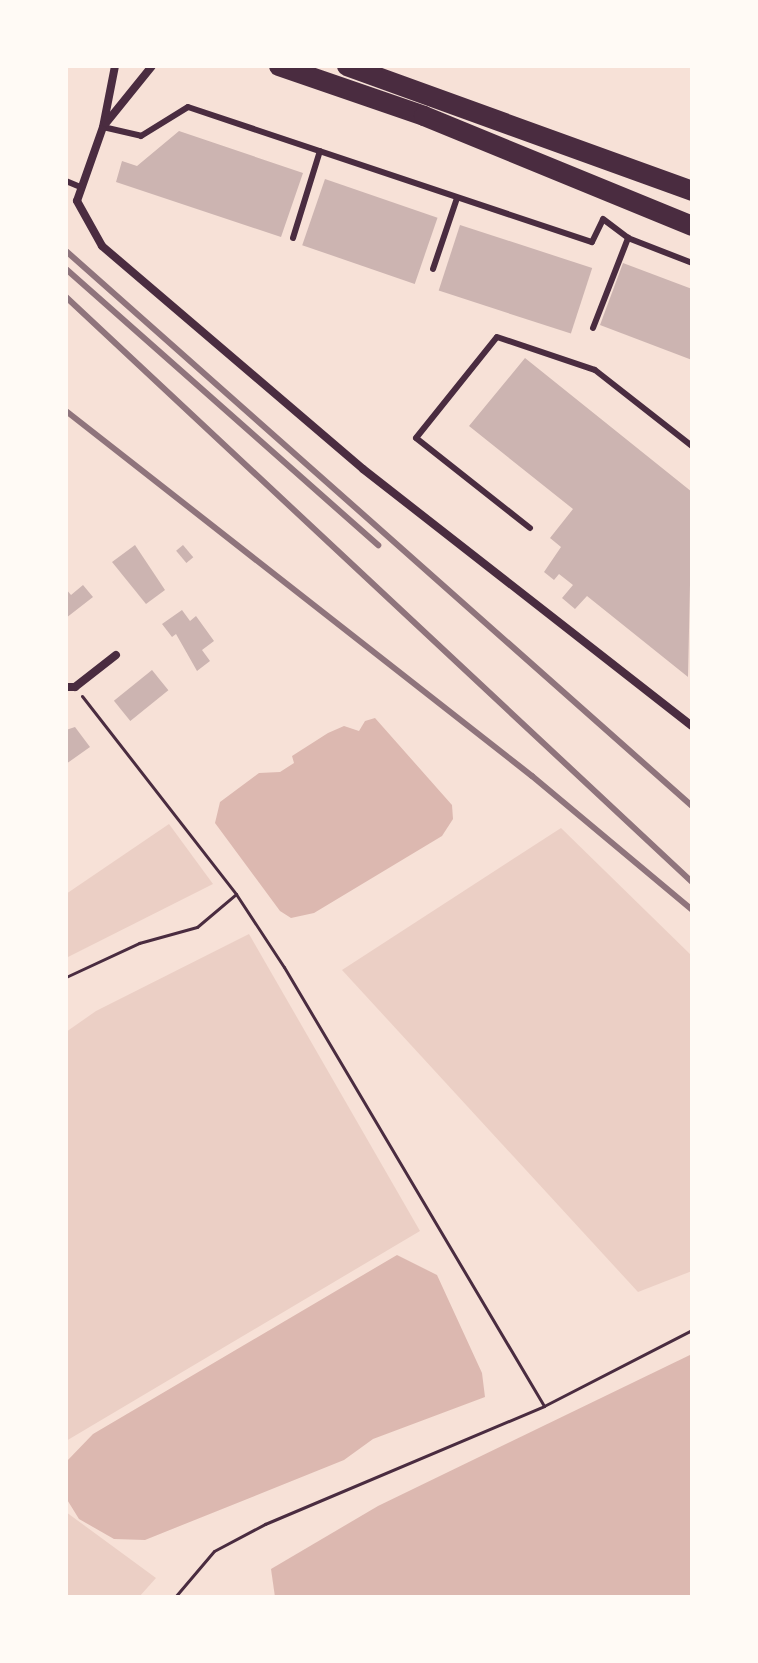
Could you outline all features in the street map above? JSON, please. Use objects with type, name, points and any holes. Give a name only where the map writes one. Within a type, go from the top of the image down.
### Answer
[{"type":"main road","points":[[279,66],[424,116],[692,226]]},
{"type":"main road","points":[[347,66],[692,191]]},
{"type":"street","points":[[115,66],[103,127],[78,186],[82,219],[118,262],[363,469],[692,726]]},
{"type":"street","points":[[103,127],[152,66]]},
{"type":"street","points":[[70,687],[116,655]]},
{"type":"lane","points":[[103,127],[141,136],[188,107],[592,242],[603,219],[628,238],[692,263]]},
{"type":"lane","points":[[293,238],[320,151]]},
{"type":"lane","points":[[66,181],[78,186]]},
{"type":"lane","points":[[433,269],[457,198]]},
{"type":"lane","points":[[593,328],[628,238]]},
{"type":"lane","points":[[530,528],[416,438],[497,337],[595,370],[692,446]]},
{"type":"path","points":[[70,687],[236,894],[284,967],[544,1406]]},
{"type":"path","points":[[66,977],[139,943],[197,927],[236,894]]},
{"type":"path","points":[[175,1597],[214,1551],[265,1524],[544,1406],[692,1330]]},
{"type":"shaded area","points":[[375,718],[452,805],[453,819],[442,836],[314,913],[291,918],[280,911],[215,823],[220,802],[259,773],[280,772],[294,763],[292,756],[328,733],[344,726],[359,731],[365,721]]},
{"type":"shaded area","points":[[169,824],[213,884],[66,958],[66,894]]},
{"type":"shaded area","points":[[561,828],[692,956],[692,1271],[638,1292],[342,970]]},
{"type":"shaded area","points":[[249,934],[420,1231],[66,1441],[66,1032],[96,1011]]},
{"type":"shaded area","points":[[397,1255],[437,1275],[482,1373],[485,1397],[373,1439],[344,1460],[145,1540],[114,1539],[79,1519],[66,1498],[66,1462],[93,1434]]},
{"type":"shaded area","points":[[692,1354],[692,1597],[275,1597],[271,1569],[378,1506]]},
{"type":"shaded area","points":[[66,1512],[156,1578],[139,1597],[66,1596]]},
{"type":"building","points":[[179,131],[303,173],[281,237],[116,182],[122,161],[137,166]]},
{"type":"building","points":[[325,179],[438,218],[415,284],[302,245]]},
{"type":"building","points":[[460,225],[592,268],[571,334],[439,291]]},
{"type":"building","points":[[623,263],[692,289],[692,360],[600,325]]},
{"type":"building","points":[[525,358],[692,492],[688,677],[587,596],[575,609],[562,598],[573,585],[559,574],[554,580],[544,572],[561,547],[550,538],[573,509],[469,426]]},
{"type":"building","points":[[135,545],[165,590],[146,604],[112,562]]},
{"type":"building","points":[[183,545],[193,557],[186,563],[176,551]]},
{"type":"building","points":[[83,585],[93,597],[66,618],[66,589],[71,595]]},
{"type":"building","points":[[182,610],[190,621],[196,616],[214,641],[202,650],[210,661],[197,671],[176,634],[172,637],[162,624]]},
{"type":"building","points":[[152,670],[168,690],[130,721],[114,701]]},
{"type":"building","points":[[75,727],[90,747],[66,764],[66,730]]},
{"type":"railway","points":[[66,251],[692,806]]},
{"type":"railway","points":[[66,269],[378,545]]},
{"type":"railway","points":[[66,297],[692,882]]},
{"type":"railway","points":[[66,411],[532,776],[692,910]]}]
